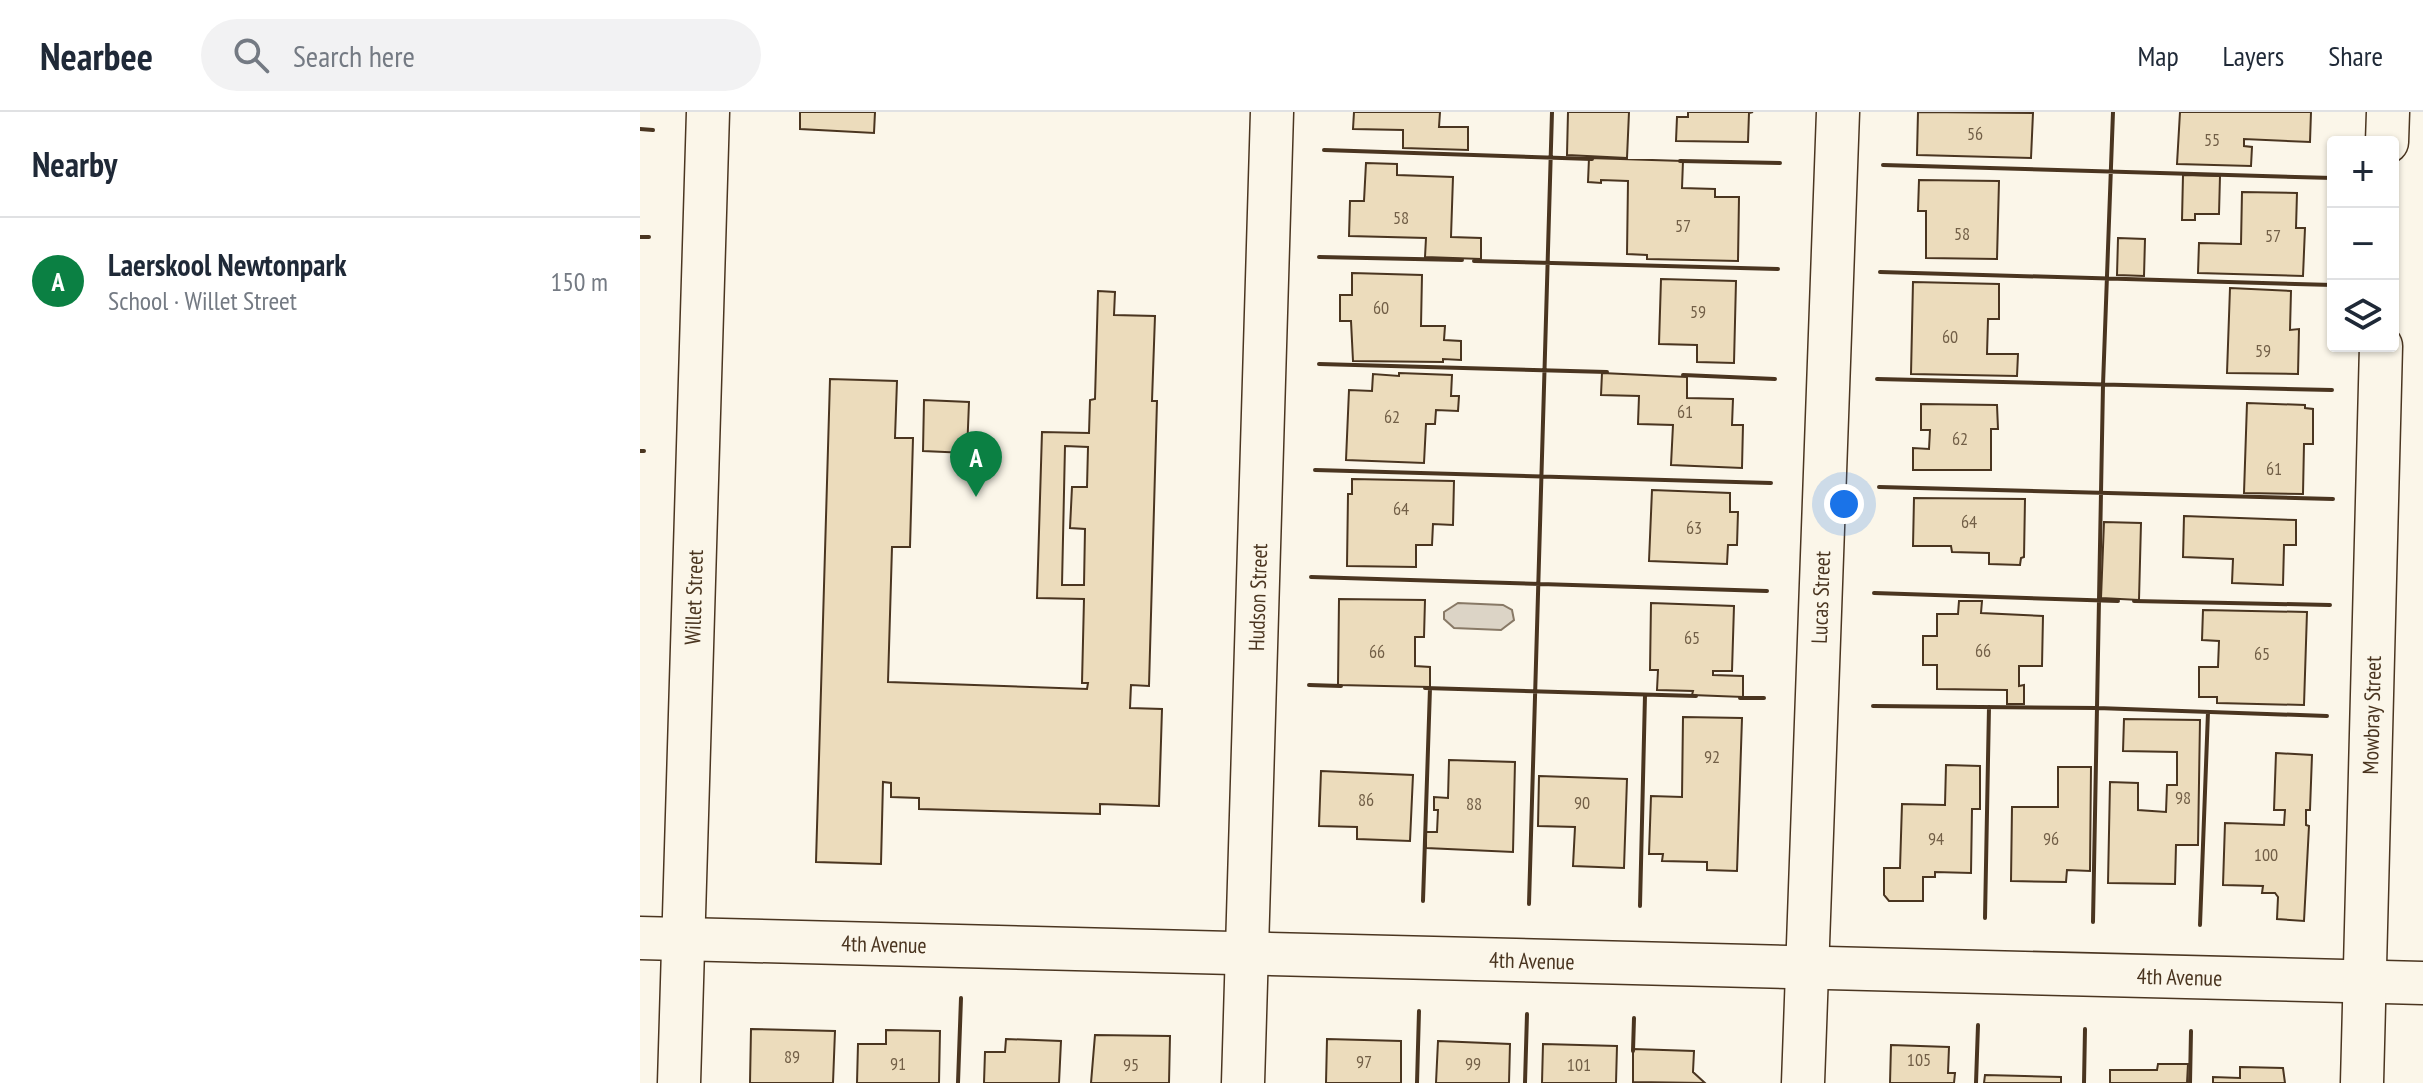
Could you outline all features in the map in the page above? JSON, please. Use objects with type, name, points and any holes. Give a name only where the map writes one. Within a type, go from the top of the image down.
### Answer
[{"type":"street","name":"Willet Street","points":[[679,1083],[708,112]]},
{"type":"street","name":"Hudson Street","points":[[1243,1083],[1272,112]]},
{"type":"street","name":"Lucas Street","points":[[1803,1083],[1838,112]]},
{"type":"street","points":[[2387,136],[2388,112]]},
{"type":"street","name":"Mowbray Street","points":[[2362,1083],[2381,352]]},
{"type":"street","name":"4th Avenue","points":[[640,938],[2423,983]]},
{"type":"shaded area","points":[[1458,603],[1503,605],[1512,610],[1514,620],[1501,630],[1454,628],[1444,619],[1444,612]]},
{"type":"building","points":[[800,112],[875,112],[874,133],[800,129]]},
{"type":"building","points":[[1354,112],[1440,112],[1439,127],[1468,127],[1468,150],[1403,148],[1403,130],[1353,129]]},
{"type":"building","points":[[1568,112],[1629,112],[1627,158],[1567,155]]},
{"type":"building","points":[[1688,112],[1753,112],[1749,113],[1748,142],[1676,141],[1677,117],[1688,117]]},
{"type":"building","points":[[1918,112],[2033,113],[2031,158],[1917,155]]},
{"type":"building","points":[[2180,112],[2311,112],[2310,142],[2244,139],[2244,146],[2252,147],[2251,166],[2177,164]]},
{"type":"building","points":[[1589,158],[1683,161],[1682,188],[1715,189],[1715,197],[1739,197],[1738,261],[1647,259],[1647,255],[1627,254],[1628,181],[1588,182]]},
{"type":"building","points":[[1366,163],[1397,164],[1397,175],[1453,177],[1451,237],[1481,238],[1481,259],[1425,257],[1426,238],[1349,236],[1350,201],[1364,201]]},
{"type":"building","points":[[2183,175],[2220,176],[2219,214],[2195,214],[2195,220],[2182,220]]},
{"type":"building","points":[[1919,180],[1999,181],[1997,259],[1926,258],[1926,211],[1918,211]]},
{"type":"building","points":[[2242,192],[2297,193],[2296,228],[2305,228],[2303,276],[2198,273],[2199,243],[2241,244]]},
{"type":"building","points":[[2118,238],[2145,239],[2144,276],[2117,275]]},
{"type":"building","points":[[1352,273],[1422,275],[1421,326],[1445,326],[1444,340],[1461,341],[1461,360],[1353,361],[1351,321],[1340,321],[1340,295],[1352,295]]},
{"type":"building","points":[[1661,279],[1736,281],[1734,363],[1697,362],[1697,345],[1659,344]]},
{"type":"building","points":[[1913,282],[1999,284],[1999,319],[1988,319],[1987,354],[2018,354],[2017,376],[1911,374]]},
{"type":"building","points":[[2230,288],[2291,291],[2290,330],[2299,329],[2298,374],[2227,373]]},
{"type":"building","points":[[1098,291],[1115,292],[1114,315],[1155,316],[1152,401],[1157,401],[1149,686],[1131,685],[1130,708],[1162,709],[1159,806],[1100,804],[1100,814],[919,809],[919,798],[891,797],[891,783],[883,782],[881,864],[816,862],[830,379],[897,381],[895,438],[913,438],[910,547],[892,547],[888,682],[1087,689],[1088,683],[1082,683],[1084,599],[1037,598],[1042,432],[1089,433],[1090,400],[1095,399]],"holes":[[[1065,446],[1088,447],[1087,487],[1072,487],[1070,528],[1085,529],[1084,585],[1062,585]]]},
{"type":"building","points":[[1399,373],[1452,375],[1451,396],[1459,396],[1458,411],[1436,410],[1435,424],[1426,424],[1424,463],[1346,460],[1349,390],[1372,391],[1373,374],[1399,376]]},
{"type":"building","points":[[1602,373],[1687,377],[1687,398],[1733,399],[1732,425],[1743,425],[1742,468],[1671,465],[1673,425],[1638,424],[1639,396],[1601,395]]},
{"type":"building","points":[[924,400],[969,402],[967,453],[923,451]]},
{"type":"building","points":[[2247,403],[2305,405],[2305,408],[2313,409],[2313,444],[2304,444],[2303,494],[2244,493]]},
{"type":"building","points":[[1921,404],[1997,405],[1998,429],[1991,429],[1991,470],[1913,470],[1913,448],[1929,449],[1930,430],[1921,430]]},
{"type":"building","points":[[1352,479],[1454,481],[1453,525],[1433,524],[1432,545],[1416,545],[1416,567],[1347,566],[1348,494],[1352,494]]},
{"type":"building","points":[[1652,490],[1730,493],[1730,512],[1738,512],[1737,545],[1728,545],[1727,564],[1649,561]]},
{"type":"building","points":[[1914,498],[2025,499],[2024,557],[2020,565],[1989,564],[1989,553],[1952,552],[1951,546],[1913,546]]},
{"type":"building","points":[[2184,516],[2296,520],[2296,545],[2284,545],[2283,585],[2232,583],[2233,559],[2183,557]]},
{"type":"building","points":[[2104,522],[2141,523],[2139,600],[2101,598]]},
{"type":"building","points":[[1339,599],[1425,600],[1424,637],[1415,637],[1415,666],[1430,667],[1430,687],[1338,685]]},
{"type":"building","points":[[1959,601],[1982,601],[1981,613],[2043,616],[2042,666],[2019,666],[2019,686],[2024,685],[2024,704],[2007,704],[2007,690],[1937,689],[1937,665],[1923,665],[1923,636],[1937,636],[1937,614],[1958,614]]},
{"type":"building","points":[[1651,603],[1734,606],[1732,671],[1713,671],[1713,675],[1743,676],[1743,697],[1657,690],[1658,670],[1650,670]]},
{"type":"building","points":[[2203,610],[2307,612],[2304,705],[2217,703],[2217,697],[2199,697],[2199,667],[2218,667],[2219,641],[2202,640]]},
{"type":"building","points":[[1683,717],[1742,718],[1737,871],[1707,870],[1707,862],[1662,861],[1663,854],[1649,854],[1651,796],[1682,797]]},
{"type":"building","points":[[2124,719],[2200,720],[2198,845],[2176,845],[2175,884],[2108,883],[2110,782],[2138,783],[2138,810],[2166,812],[2167,785],[2177,785],[2177,752],[2123,751]]},
{"type":"building","points":[[2276,753],[2312,755],[2310,810],[2306,810],[2306,825],[2309,826],[2304,921],[2277,919],[2278,897],[2275,893],[2262,893],[2263,886],[2223,885],[2225,823],[2284,825],[2285,810],[2274,810]]},
{"type":"building","points":[[1449,760],[1515,762],[1513,852],[1426,848],[1426,832],[1437,832],[1438,810],[1434,810],[1434,797],[1448,798]]},
{"type":"building","points":[[1946,765],[1980,766],[1980,809],[1972,809],[1971,873],[1935,872],[1935,877],[1923,877],[1923,901],[1889,901],[1884,895],[1884,868],[1900,868],[1902,804],[1945,805]]},
{"type":"building","points":[[2058,767],[2091,767],[2090,871],[2067,870],[2066,882],[2011,881],[2012,807],[2058,807]]},
{"type":"building","points":[[1321,771],[1413,775],[1410,841],[1357,839],[1357,827],[1319,826]]},
{"type":"building","points":[[1539,776],[1627,779],[1624,868],[1573,866],[1575,827],[1538,826]]},
{"type":"building","points":[[751,1029],[835,1031],[833,1083],[750,1083]]},
{"type":"building","points":[[886,1030],[940,1031],[939,1083],[857,1083],[858,1044],[886,1044]]},
{"type":"building","points":[[1095,1035],[1170,1036],[1169,1083],[1091,1083]]},
{"type":"building","points":[[1006,1039],[1061,1041],[1059,1083],[984,1083],[985,1052],[1005,1052]]},
{"type":"building","points":[[1327,1039],[1401,1041],[1401,1083],[1326,1083]]},
{"type":"building","points":[[1438,1041],[1510,1044],[1509,1083],[1436,1083]]},
{"type":"building","points":[[1543,1044],[1617,1046],[1616,1083],[1542,1083]]},
{"type":"building","points":[[1891,1045],[1949,1047],[1948,1073],[1955,1073],[1954,1083],[1890,1083]]},
{"type":"building","points":[[1633,1049],[1694,1051],[1693,1072],[1705,1083],[1633,1082]]},
{"type":"building","points":[[2158,1064],[2188,1064],[2187,1083],[2110,1083],[2110,1070],[2157,1070]]},
{"type":"building","points":[[2240,1067],[2283,1068],[2285,1083],[2213,1083],[2213,1077],[2240,1078]]},
{"type":"building","points":[[1985,1075],[2061,1077],[2061,1083],[1984,1083]]},
{"type":"wall","points":[[1529,904],[1552,112]]},
{"type":"wall","points":[[2093,922],[2103,385],[2113,112]]},
{"type":"wall","points":[[640,129],[653,130]]},
{"type":"wall","points":[[1324,150],[1592,159]]},
{"type":"wall","points":[[1680,161],[1780,163]]},
{"type":"wall","points":[[1883,165],[2327,178]]},
{"type":"wall","points":[[640,237],[649,237]]},
{"type":"wall","points":[[1319,257],[1462,260]]},
{"type":"wall","points":[[1474,261],[1778,269]]},
{"type":"wall","points":[[1880,272],[2327,285]]},
{"type":"wall","points":[[1319,364],[1607,372]]},
{"type":"wall","points":[[1683,375],[1775,379]]},
{"type":"wall","points":[[1877,379],[2332,390]]},
{"type":"wall","points":[[1315,470],[1771,483]]},
{"type":"wall","points":[[1879,487],[2333,499]]},
{"type":"wall","points":[[1311,577],[1767,591]]},
{"type":"wall","points":[[1874,593],[2118,601]]},
{"type":"wall","points":[[2134,601],[2330,605]]},
{"type":"wall","points":[[1309,685],[1341,686]]},
{"type":"wall","points":[[1425,688],[1696,696]]},
{"type":"wall","points":[[1423,901],[1430,688]]},
{"type":"wall","points":[[1640,906],[1645,695]]},
{"type":"wall","points":[[1740,698],[1764,698]]},
{"type":"wall","points":[[1873,706],[2097,708],[2327,716]]},
{"type":"wall","points":[[1985,918],[1989,707]]},
{"type":"wall","points":[[2200,925],[2208,712]]},
{"type":"wall","points":[[958,1083],[961,998]]},
{"type":"wall","points":[[1417,1083],[1419,1011]]},
{"type":"wall","points":[[1525,1083],[1527,1014]]},
{"type":"wall","points":[[1633,1051],[1634,1018]]},
{"type":"wall","points":[[1976,1083],[1978,1025]]},
{"type":"wall","points":[[2084,1083],[2085,1029]]},
{"type":"wall","points":[[2190,1083],[2191,1031]]},
{"type":"place","name":"Laerskool Newtonpark","points":[[976,497]]}]
